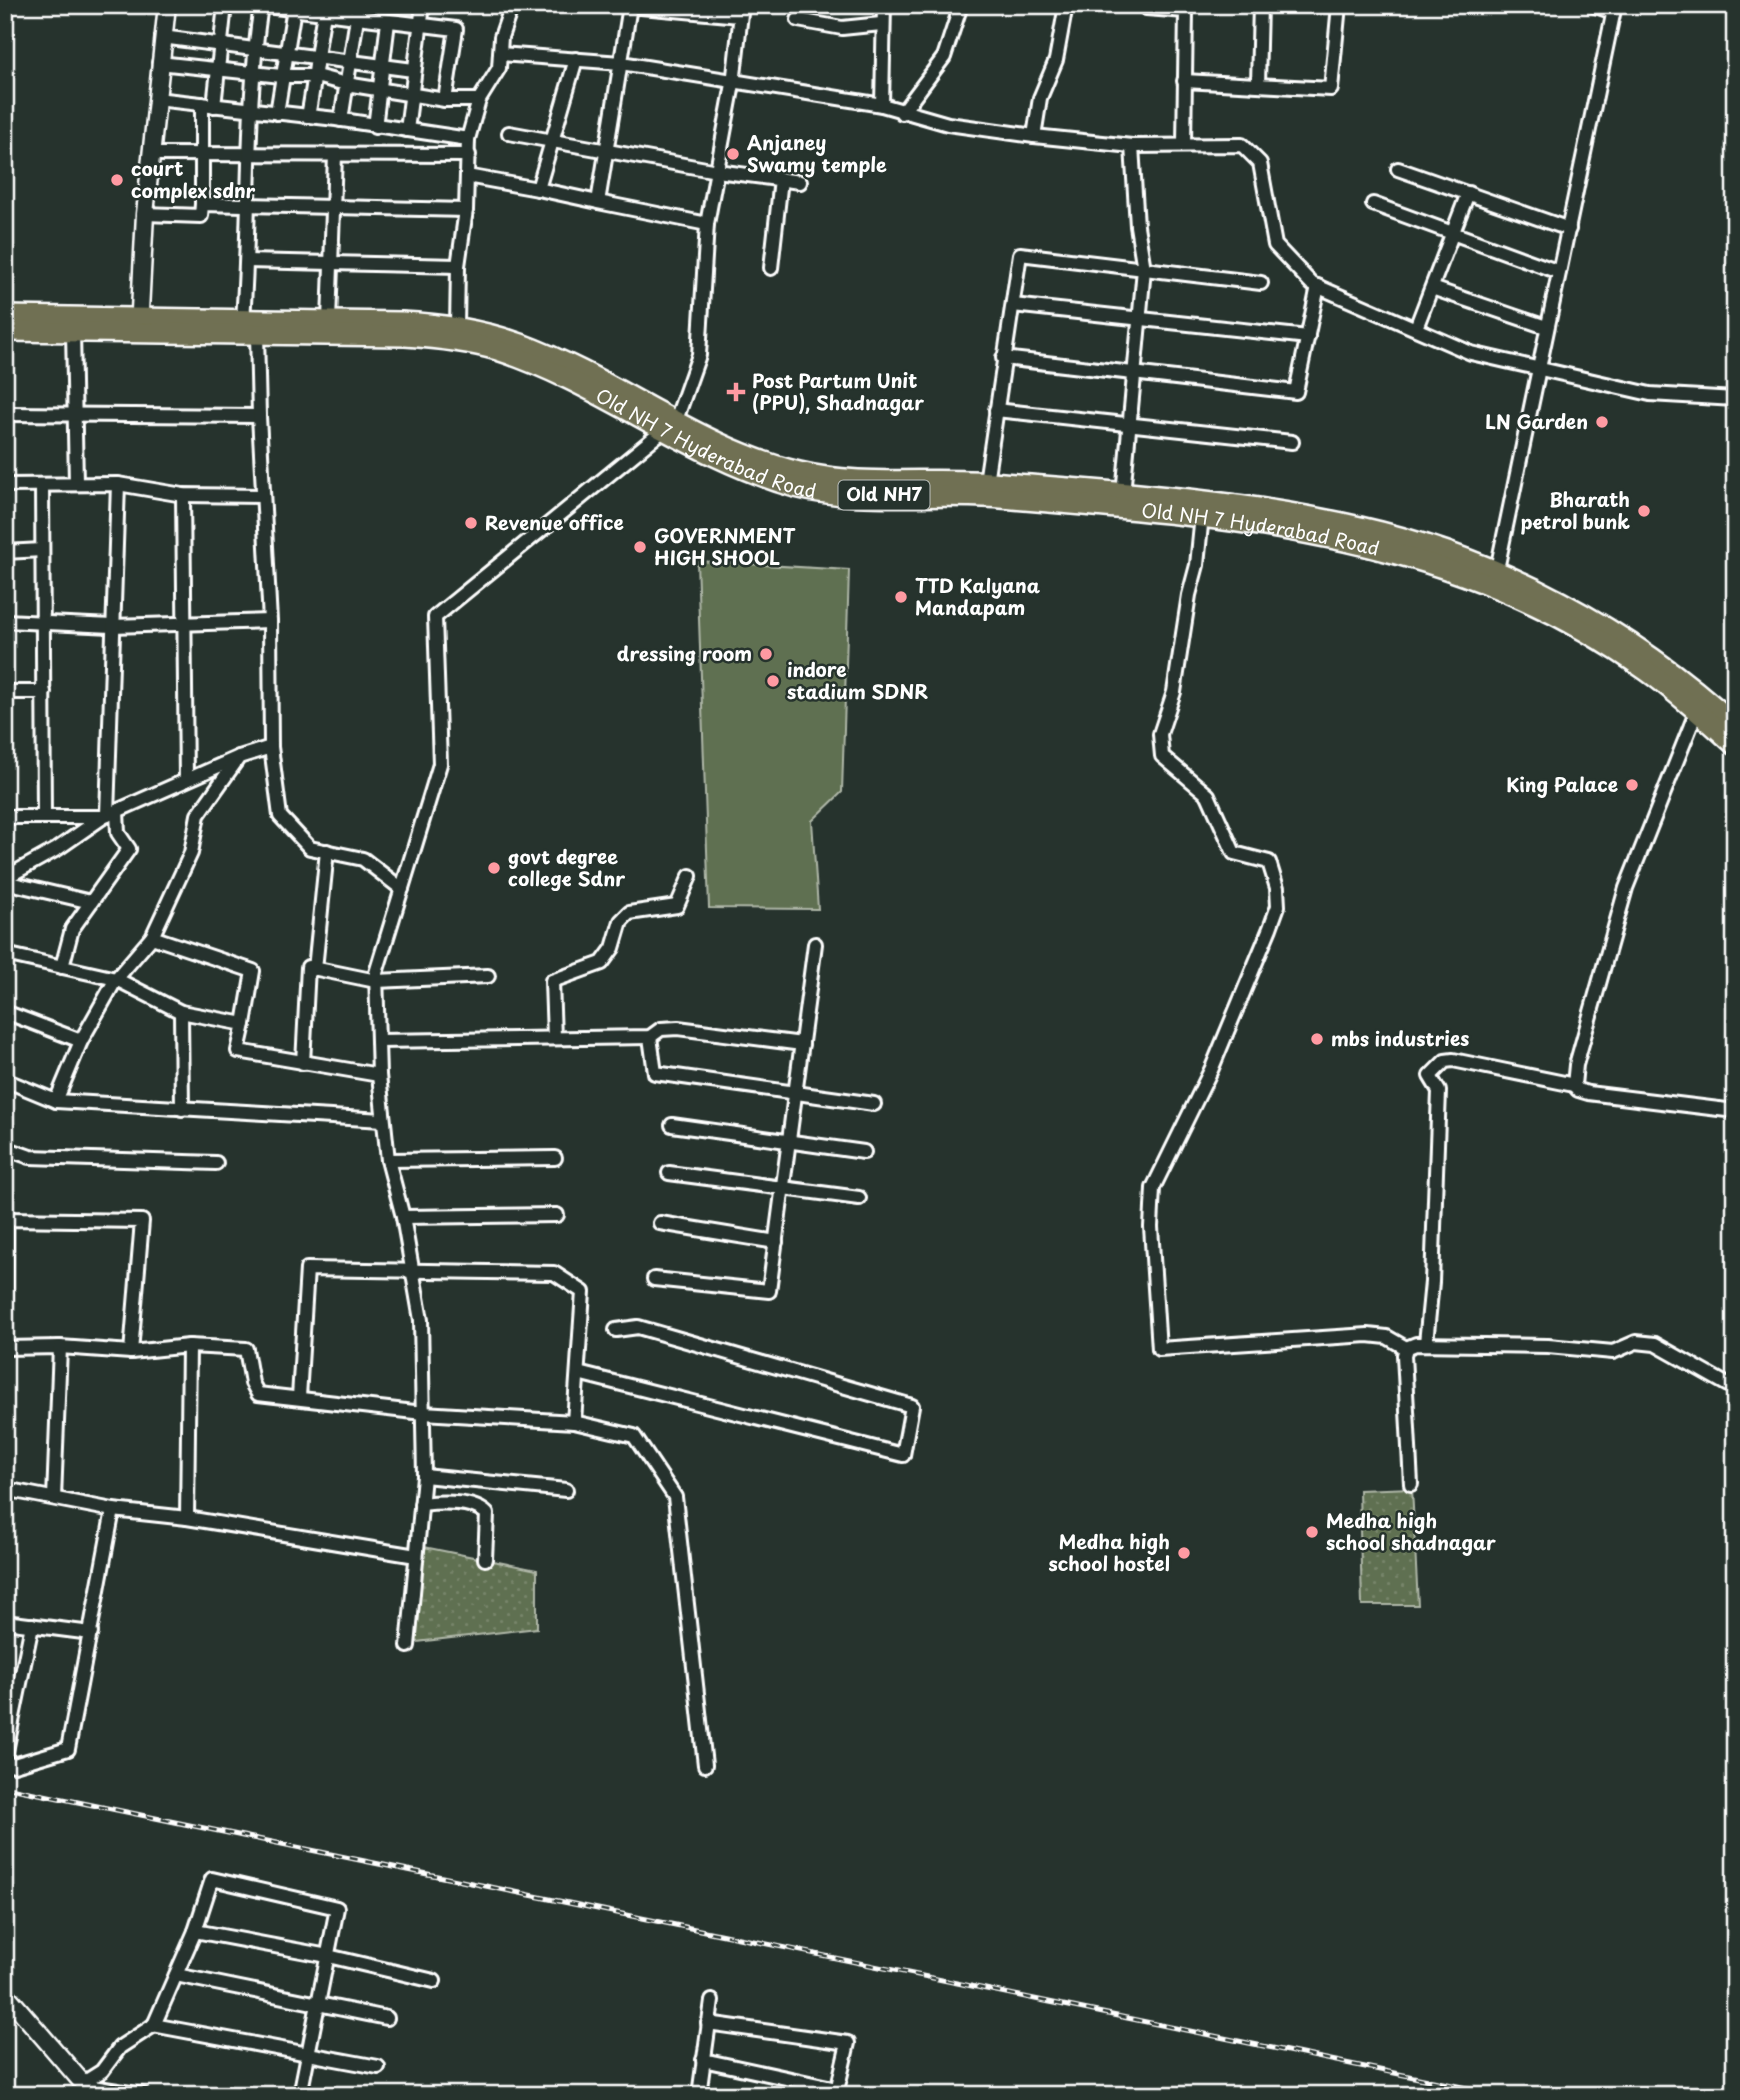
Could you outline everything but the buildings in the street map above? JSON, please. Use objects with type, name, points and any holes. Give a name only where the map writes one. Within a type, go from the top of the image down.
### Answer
[{"type":"main road","points":[[139,325],[150,154],[167,5]]},
{"type":"main road","name":"Old NH 7 Hyderabad Road","points":[[5,316],[257,334],[434,338],[475,345],[534,365],[670,426],[800,472],[834,478],[986,482],[1123,494],[1264,509],[1363,527],[1556,600],[1614,633],[1669,671],[1735,725]]},
{"type":"main road","name":"Old NH 7 Hyderabad Road","points":[[5,331],[73,331],[243,320],[402,322],[457,327],[521,344],[744,470],[824,493],[962,495],[1202,516],[1356,541],[1454,570],[1495,579],[1645,669],[1735,745]]},
{"type":"main road","points":[[5,1993],[85,2090]]},
{"type":"street","points":[[145,214],[201,216],[208,105],[218,69],[225,5]]},
{"type":"street","points":[[243,320],[249,207],[248,109],[260,5],[324,14],[358,12],[388,22],[456,29],[445,100]]},
{"type":"street","points":[[407,130],[413,70],[424,5]]},
{"type":"street","points":[[457,327],[458,266],[466,210],[468,139],[479,100],[499,68],[501,37],[512,5]]},
{"type":"street","points":[[882,105],[881,24],[884,5]]},
{"type":"street","points":[[902,113],[944,57],[961,5]]},
{"type":"street","points":[[1034,136],[1040,98],[1056,60],[1066,5]]},
{"type":"street","points":[[1147,5],[1146,8],[1186,11],[1184,144]]},
{"type":"street","points":[[1258,84],[1259,5]]},
{"type":"street","points":[[1184,81],[1331,89],[1339,5]]},
{"type":"street","points":[[1495,579],[1614,9],[1593,5]]},
{"type":"street","points":[[408,1646],[424,1476],[421,1320],[403,1217],[388,1160],[379,1075],[376,981],[440,764],[435,617],[670,426],[699,355],[707,224],[733,84],[741,10],[630,6],[598,202]]},
{"type":"street","points":[[277,113],[294,8]]},
{"type":"street","points":[[341,120],[358,12]]},
{"type":"street","points":[[309,116],[316,76],[315,57],[324,14]]},
{"type":"street","points":[[798,20],[842,28],[881,24]]},
{"type":"street","points":[[375,127],[388,22]]},
{"type":"street","points":[[162,37],[413,70]]},
{"type":"street","points":[[500,54],[621,63],[733,84],[882,105],[902,113],[948,124],[1034,136],[1132,146],[1242,145],[1261,163],[1275,245],[1318,286],[1471,353],[1650,394],[1735,399]]},
{"type":"street","points":[[538,189],[576,59]]},
{"type":"street","points":[[159,62],[281,76],[316,76],[346,84],[445,100],[479,100]]},
{"type":"street","points":[[156,99],[341,120],[468,139]]},
{"type":"street","points":[[509,133],[717,171],[800,182]]},
{"type":"street","points":[[1123,494],[1144,269],[1137,226],[1132,146]]},
{"type":"street","points":[[150,154],[469,155]]},
{"type":"street","points":[[329,321],[335,155]]},
{"type":"street","points":[[1398,169],[1569,229]]},
{"type":"street","points":[[467,176],[707,224]]},
{"type":"street","points":[[771,268],[781,179]]},
{"type":"street","points":[[1416,328],[1468,193]]},
{"type":"street","points":[[202,204],[466,210]]},
{"type":"street","points":[[1373,204],[1559,272]]},
{"type":"street","points":[[986,482],[1020,254],[1261,283]]},
{"type":"street","points":[[247,261],[458,266]]},
{"type":"street","points":[[1003,358],[1135,371],[1296,392],[1318,286]]},
{"type":"street","points":[[1432,288],[1546,327]]},
{"type":"street","points":[[1013,305],[1307,337]]},
{"type":"street","points":[[73,331],[76,483]]},
{"type":"street","points":[[257,334],[261,496],[270,621],[271,747],[280,816],[310,848],[363,859],[402,889]]},
{"type":"street","points":[[996,410],[1292,442]]},
{"type":"street","points":[[5,414],[259,416]]},
{"type":"street","points":[[5,485],[118,484],[183,495],[261,496]]},
{"type":"street","points":[[62,967],[72,929],[129,849],[109,815],[112,626],[118,484]]},
{"type":"street","points":[[43,485],[44,815]]},
{"type":"street","points":[[183,495],[186,780]]},
{"type":"street","points":[[1202,516],[1197,565],[1189,595],[1174,692],[1160,734],[1162,755],[1208,795],[1234,853],[1269,862],[1275,876],[1278,906],[1257,964],[1212,1068],[1153,1188],[1151,1227],[1159,1349],[1368,1335],[1387,1337],[1406,1348],[1426,1343],[1548,1346],[1612,1352],[1644,1341],[1655,1344],[1735,1389]]},
{"type":"street","points":[[5,552],[42,550]]},
{"type":"street","points":[[5,621],[112,626],[270,621]]},
{"type":"street","points":[[5,692],[44,692]]},
{"type":"street","points":[[1574,1085],[1576,1065],[1626,888],[1696,710]]},
{"type":"street","points":[[5,880],[109,815],[239,757],[271,747]]},
{"type":"street","points":[[56,1101],[82,1041],[116,979],[152,937],[191,853],[198,815],[239,757]]},
{"type":"street","points":[[5,817],[109,815]]},
{"type":"street","points":[[315,969],[327,851]]},
{"type":"street","points":[[554,1038],[552,981],[602,962],[613,948],[621,921],[629,913],[677,906],[690,876]]},
{"type":"street","points":[[5,880],[91,902]]},
{"type":"street","points":[[152,937],[253,971],[238,1051],[379,1075]]},
{"type":"street","points":[[654,1279],[769,1291],[815,944]]},
{"type":"street","points":[[5,954],[116,979],[181,1012],[244,1024]]},
{"type":"street","points":[[303,1063],[308,967],[376,981],[488,976]]},
{"type":"street","points":[[5,1012],[82,1041]]},
{"type":"street","points":[[181,1012],[182,1109]]},
{"type":"street","points":[[378,1041],[650,1037],[661,1029],[678,1028],[802,1044]]},
{"type":"street","points":[[650,1037],[655,1073],[874,1104]]},
{"type":"street","points":[[1426,1343],[1432,1282],[1439,1091],[1430,1076],[1445,1061],[1453,1060],[1574,1085],[1578,1090],[1588,1093],[1735,1111]]},
{"type":"street","points":[[5,1080],[56,1101],[383,1121]]},
{"type":"street","points":[[672,1125],[864,1152]]},
{"type":"street","points":[[5,1148],[30,1157],[216,1163]]},
{"type":"street","points":[[388,1160],[555,1158]]},
{"type":"street","points":[[669,1173],[859,1198]]},
{"type":"street","points":[[403,1217],[556,1215]]},
{"type":"street","points":[[5,1307],[6,1219],[142,1221],[131,1352]]},
{"type":"street","points":[[660,1223],[776,1242]]},
{"type":"street","points":[[299,1396],[307,1269],[554,1273],[583,1292],[574,1422]]},
{"type":"street","points":[[578,1373],[903,1455],[912,1406],[638,1327],[616,1330]]},
{"type":"street","points":[[187,1518],[189,1346]]},
{"type":"street","points":[[5,1348],[60,1347],[131,1352],[189,1346],[246,1349],[252,1383],[258,1394],[273,1398],[299,1396],[423,1413],[574,1422],[634,1436],[674,1497],[705,1765]]},
{"type":"street","points":[[54,1498],[60,1347]]},
{"type":"street","points":[[1406,1348],[1411,1484]]},
{"type":"street","points":[[424,1476],[566,1490]]},
{"type":"street","points":[[5,1489],[113,1510],[187,1518],[416,1556]]},
{"type":"street","points":[[421,1504],[451,1504],[483,1510],[486,1514],[485,1559]]},
{"type":"street","points":[[5,1763],[14,1765],[68,1749],[113,1510]]},
{"type":"street","points":[[5,1622],[91,1633]]},
{"type":"street","points":[[5,1756],[32,1625]]},
{"type":"street","points":[[85,2090],[120,2047],[153,2025],[195,1931],[212,1879],[337,1908],[300,2095]]},
{"type":"street","points":[[195,1931],[328,1956],[434,1982]]},
{"type":"street","points":[[176,1975],[387,2018]]},
{"type":"street","points":[[699,2095],[712,2001]]},
{"type":"street","points":[[704,2060],[837,2092],[848,2043],[708,2024]]},
{"type":"street","points":[[153,2025],[378,2067]]},
{"type":"street","points":[[85,2090],[143,2095]]},
{"type":"green space","name":"indore stadium SDNR","points":[[697,561],[849,570],[842,792],[812,821],[818,909],[709,908]]},
{"type":"green space","points":[[1412,1488],[1418,1605],[1362,1605],[1359,1490]]},
{"type":"green space","points":[[424,1547],[537,1570],[537,1628],[416,1642]]},
{"type":"railway","points":[[5,1787],[1501,2095]]},
{"type":"place","name":"Anjaney Swamy temple","points":[[733,154]]},
{"type":"place","name":"court complex sdnr","points":[[117,180]]},
{"type":"place","name":"Post Partum Unit (PPU), Shadnagar","points":[[736,392]]},
{"type":"place","name":"LN Garden","points":[[1602,422]]},
{"type":"place","name":"Bharath petrol bunk","points":[[1644,511]]},
{"type":"place","name":"Revenue office","points":[[471,523]]},
{"type":"place","name":"GOVERNMENT HIGH SHOOL","points":[[640,547]]},
{"type":"place","name":"TTD Kalyana Mandapam","points":[[901,597]]},
{"type":"place","name":"dressing room","points":[[766,654]]},
{"type":"place","name":"indore stadium SDNR","points":[[773,681]]},
{"type":"place","name":"King Palace","points":[[1632,785]]},
{"type":"place","name":"govt degree college Sdnr","points":[[494,868]]},
{"type":"place","name":"mbs industries","points":[[1317,1039]]},
{"type":"place","name":"Medha high school shadnagar","points":[[1312,1532]]},
{"type":"place","name":"Medha high school hostel","points":[[1184,1553]]}]
